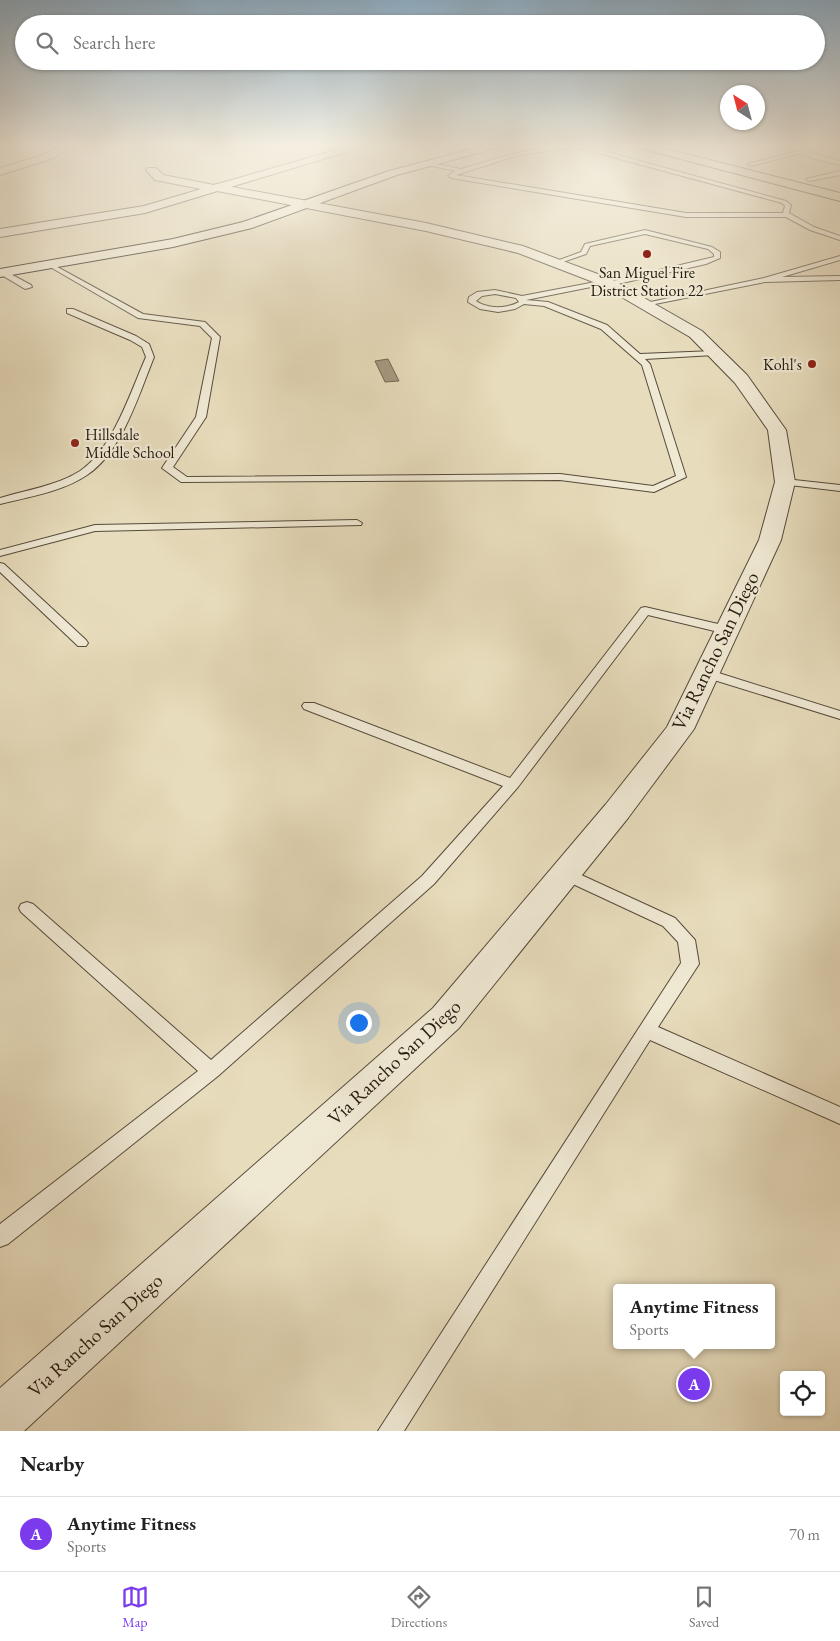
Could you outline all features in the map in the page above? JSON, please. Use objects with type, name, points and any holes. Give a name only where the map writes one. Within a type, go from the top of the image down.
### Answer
[{"type":"street","points":[[0,233],[122,213]]},
{"type":"street","points":[[1,273],[173,243],[247,225],[285,213]]},
{"type":"street","name":"Via Rancho San Diego","points":[[0,1420],[446,1018],[566,874],[680,729],[770,540],[785,482],[777,430],[740,379],[696,334],[608,283],[523,250],[426,227],[345,213]]},
{"type":"lane","points":[[678,213],[788,215]]},
{"type":"lane","points":[[786,213],[812,230],[840,238]]},
{"type":"lane","points":[[48,264],[141,316],[202,324],[216,337],[201,417],[167,468],[185,480],[560,477],[654,488],[681,477],[646,364],[604,327],[545,304],[522,300],[512,294],[495,292],[480,294],[472,299],[475,304],[481,307],[498,309],[514,307],[522,300],[704,263],[717,258],[718,253],[710,248],[646,232],[587,245],[584,253],[557,262]]},
{"type":"lane","points":[[645,304],[765,280],[840,258]]},
{"type":"lane","points":[[1,273],[28,287]]},
{"type":"lane","points":[[765,280],[840,278]]},
{"type":"lane","points":[[0,501],[62,482],[92,467],[119,429],[150,357],[146,346],[134,338],[70,311]]},
{"type":"lane","points":[[638,357],[714,353]]},
{"type":"lane","points":[[785,482],[840,488]]},
{"type":"lane","points":[[0,553],[95,528],[357,523]]},
{"type":"lane","points":[[0,566],[82,644]]},
{"type":"lane","points":[[0,1237],[211,1071],[428,880],[512,784],[645,611],[727,630]]},
{"type":"lane","points":[[706,673],[840,715]]},
{"type":"lane","points":[[309,706],[512,784]]},
{"type":"lane","points":[[390,1431],[690,964],[686,940],[669,922],[566,874]]},
{"type":"lane","points":[[27,908],[211,1071]]},
{"type":"lane","points":[[646,1030],[840,1116]]},
{"type":"shaded area","points":[[388,359],[399,381],[385,382],[375,361]]},
{"type":"place","name":"San Miguel Fire District Station 22","points":[[647,254]]},
{"type":"place","name":"Kohl's","points":[[812,364]]},
{"type":"place","name":"Hillsdale Middle School","points":[[75,443]]},
{"type":"place","name":"Anytime Fitness","points":[[694,1384]]}]
